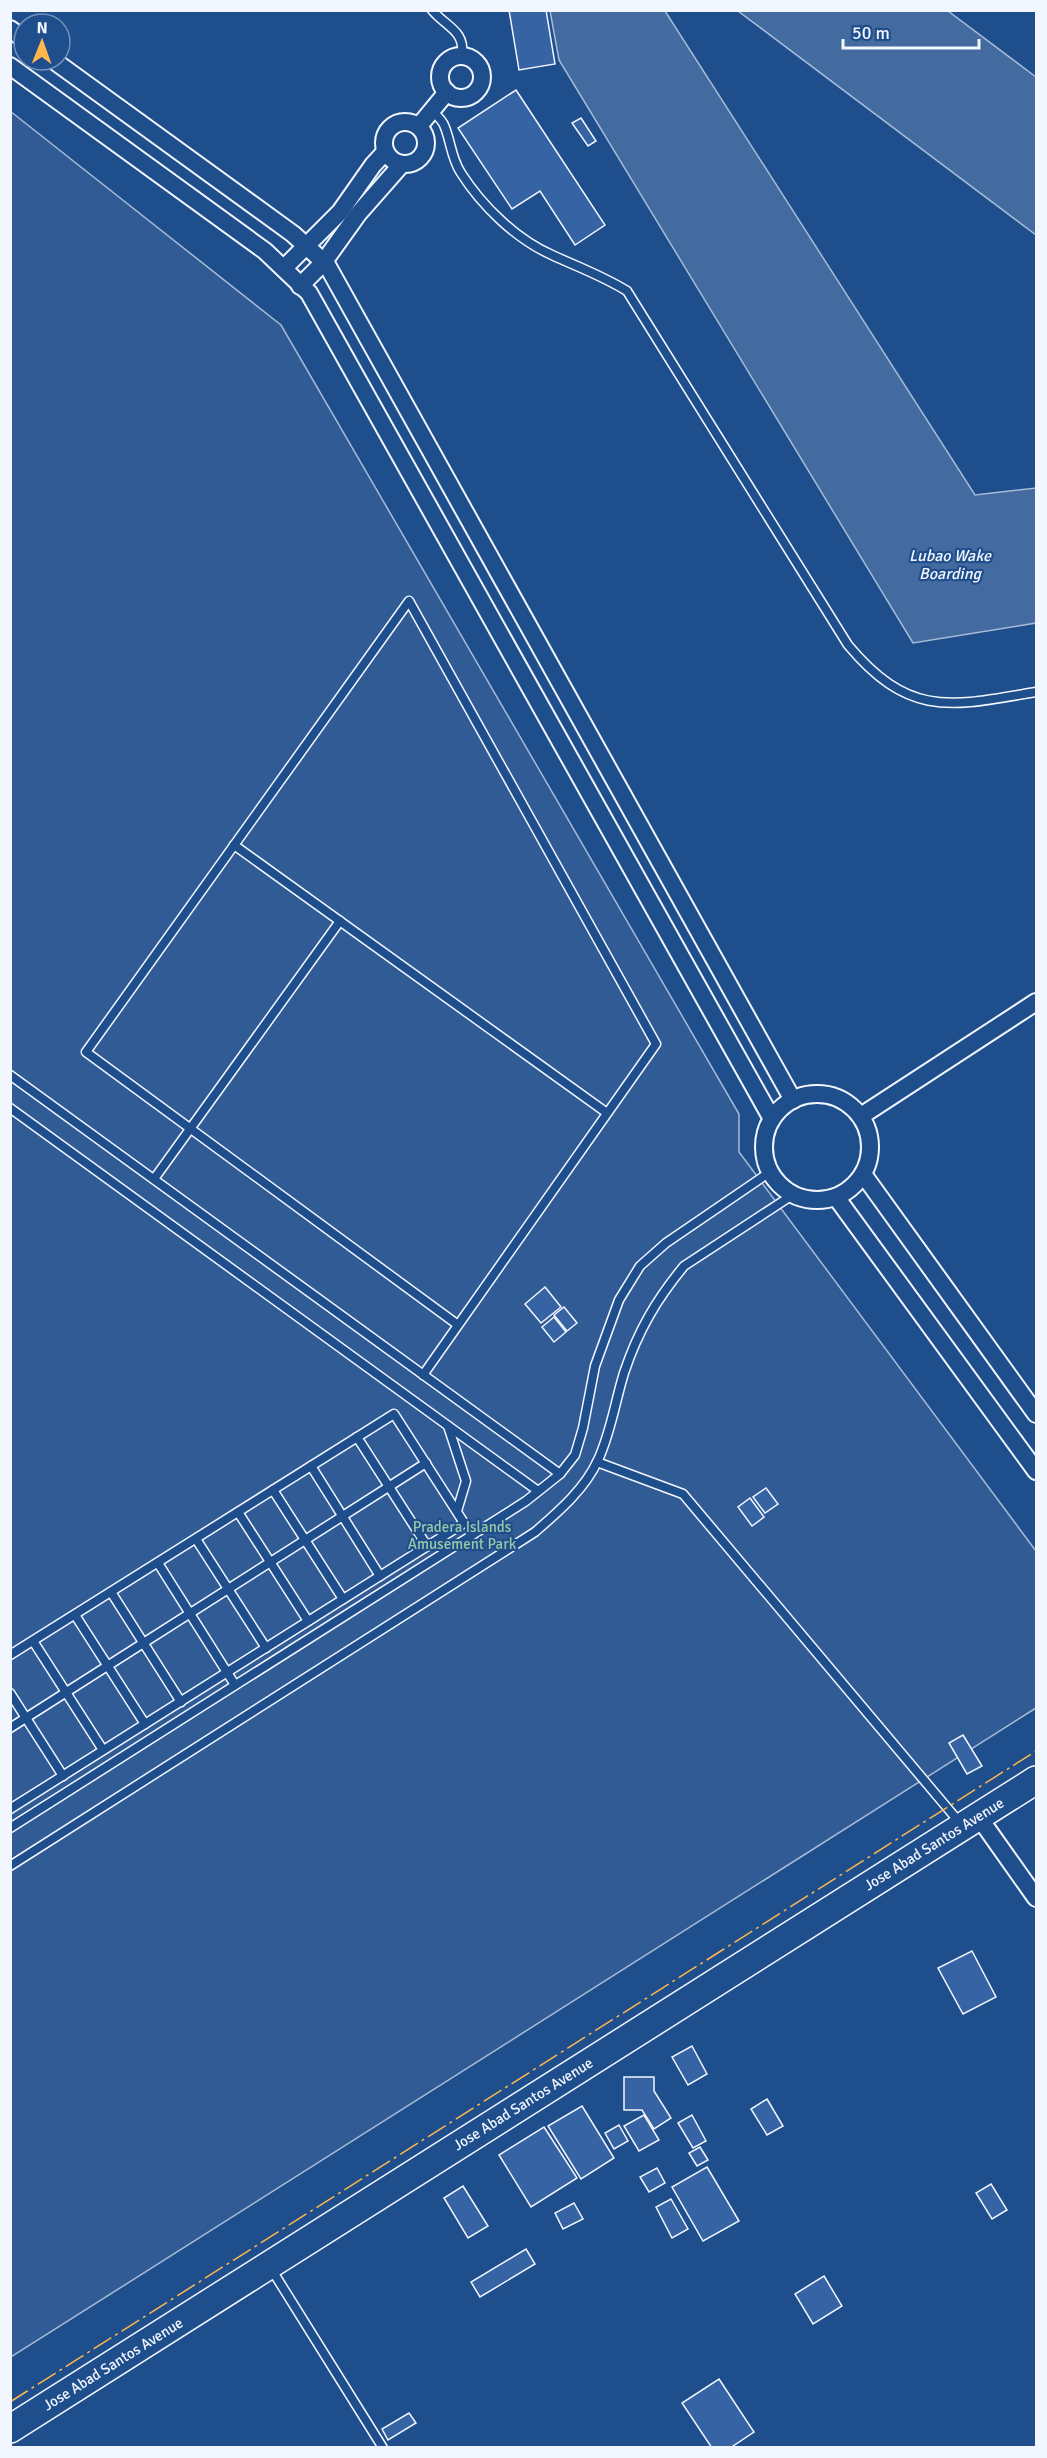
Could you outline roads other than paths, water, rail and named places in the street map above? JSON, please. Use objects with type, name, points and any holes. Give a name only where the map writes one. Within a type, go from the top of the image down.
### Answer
[{"type":"highway","name":"Jose Abad Santos Avenue","points":[[10,2429],[1036,1780]]},
{"type":"street","points":[[462,55],[473,59],[481,71],[480,85],[470,96],[463,98],[447,92],[440,82],[441,69],[449,59],[462,55]]},
{"type":"street","points":[[10,66],[265,251],[309,293],[772,1119]]},
{"type":"street","points":[[69,72],[305,245],[333,276],[793,1100]]},
{"type":"street","points":[[419,126],[447,92]]},
{"type":"street","points":[[300,285],[323,263],[358,213],[402,164],[416,161],[425,151],[426,138],[419,126],[408,122],[392,125],[385,135],[386,152],[389,157],[402,164]]},
{"type":"street","points":[[284,268],[340,212],[386,152]]},
{"type":"street","points":[[861,1116],[1036,1002]]},
{"type":"street","points":[[822,1094],[850,1105],[861,1116],[868,1129],[871,1144],[869,1160],[856,1184],[836,1197],[820,1200],[803,1198],[776,1181],[764,1151],[765,1135],[772,1119],[781,1108],[807,1095],[822,1094]]},
{"type":"street","points":[[863,1174],[1036,1414]]},
{"type":"street","points":[[836,1197],[1036,1471]]},
{"type":"street","points":[[971,1821],[1036,1898]]},
{"type":"lane","points":[[432,10],[439,19],[458,33],[463,44],[462,55]]},
{"type":"lane","points":[[433,111],[444,125],[449,147],[460,172],[485,204],[520,235],[550,255],[608,279],[627,291],[842,635],[865,665],[891,685],[922,701],[962,704],[1036,692]]},
{"type":"lane","points":[[423,1375],[458,1326],[656,1044],[409,601],[86,1052],[458,1326]]},
{"type":"lane","points":[[234,845],[607,1113]]},
{"type":"lane","points":[[154,1179],[340,921]]},
{"type":"lane","points":[[10,1075],[560,1474]]},
{"type":"lane","points":[[10,1108],[538,1491]]},
{"type":"lane","points":[[10,1828],[526,1501],[560,1474],[575,1455],[583,1428],[592,1376],[606,1333],[620,1300],[640,1266],[666,1243],[771,1172]]},
{"type":"lane","points":[[10,1866],[535,1532],[564,1506],[597,1462],[607,1436],[623,1375],[640,1330],[671,1282],[684,1266],[794,1194]]},
{"type":"lane","points":[[10,1655],[394,1414],[464,1523],[13,1807],[10,1797]]},
{"type":"lane","points":[[448,1425],[465,1481],[457,1511]]},
{"type":"lane","points":[[357,1437],[427,1546]]},
{"type":"lane","points":[[597,1462],[683,1494],[971,1821]]},
{"type":"lane","points":[[10,1728],[426,1463]]},
{"type":"lane","points":[[310,1466],[380,1576]]},
{"type":"lane","points":[[273,1490],[344,1599]]},
{"type":"lane","points":[[238,1512],[308,1621]]},
{"type":"lane","points":[[196,1539],[266,1648]]},
{"type":"lane","points":[[158,1563],[235,1685]]},
{"type":"lane","points":[[111,1592],[181,1702]]},
{"type":"lane","points":[[75,1615],[145,1724]]},
{"type":"lane","points":[[33,1641],[103,1750]]},
{"type":"lane","points":[[10,1693],[63,1776]]},
{"type":"lane","points":[[269,2265],[383,2448]]},
{"type":"water","name":"Lubao Wake Boarding","points":[[550,11],[665,11],[975,495],[1036,488],[1036,623],[913,643],[559,60]]},
{"type":"water","points":[[738,11],[948,11],[1036,77],[1036,235]]},
{"type":"park label","name":"Pradera Islands Amusement Park","points":[[462,1536]]}]
